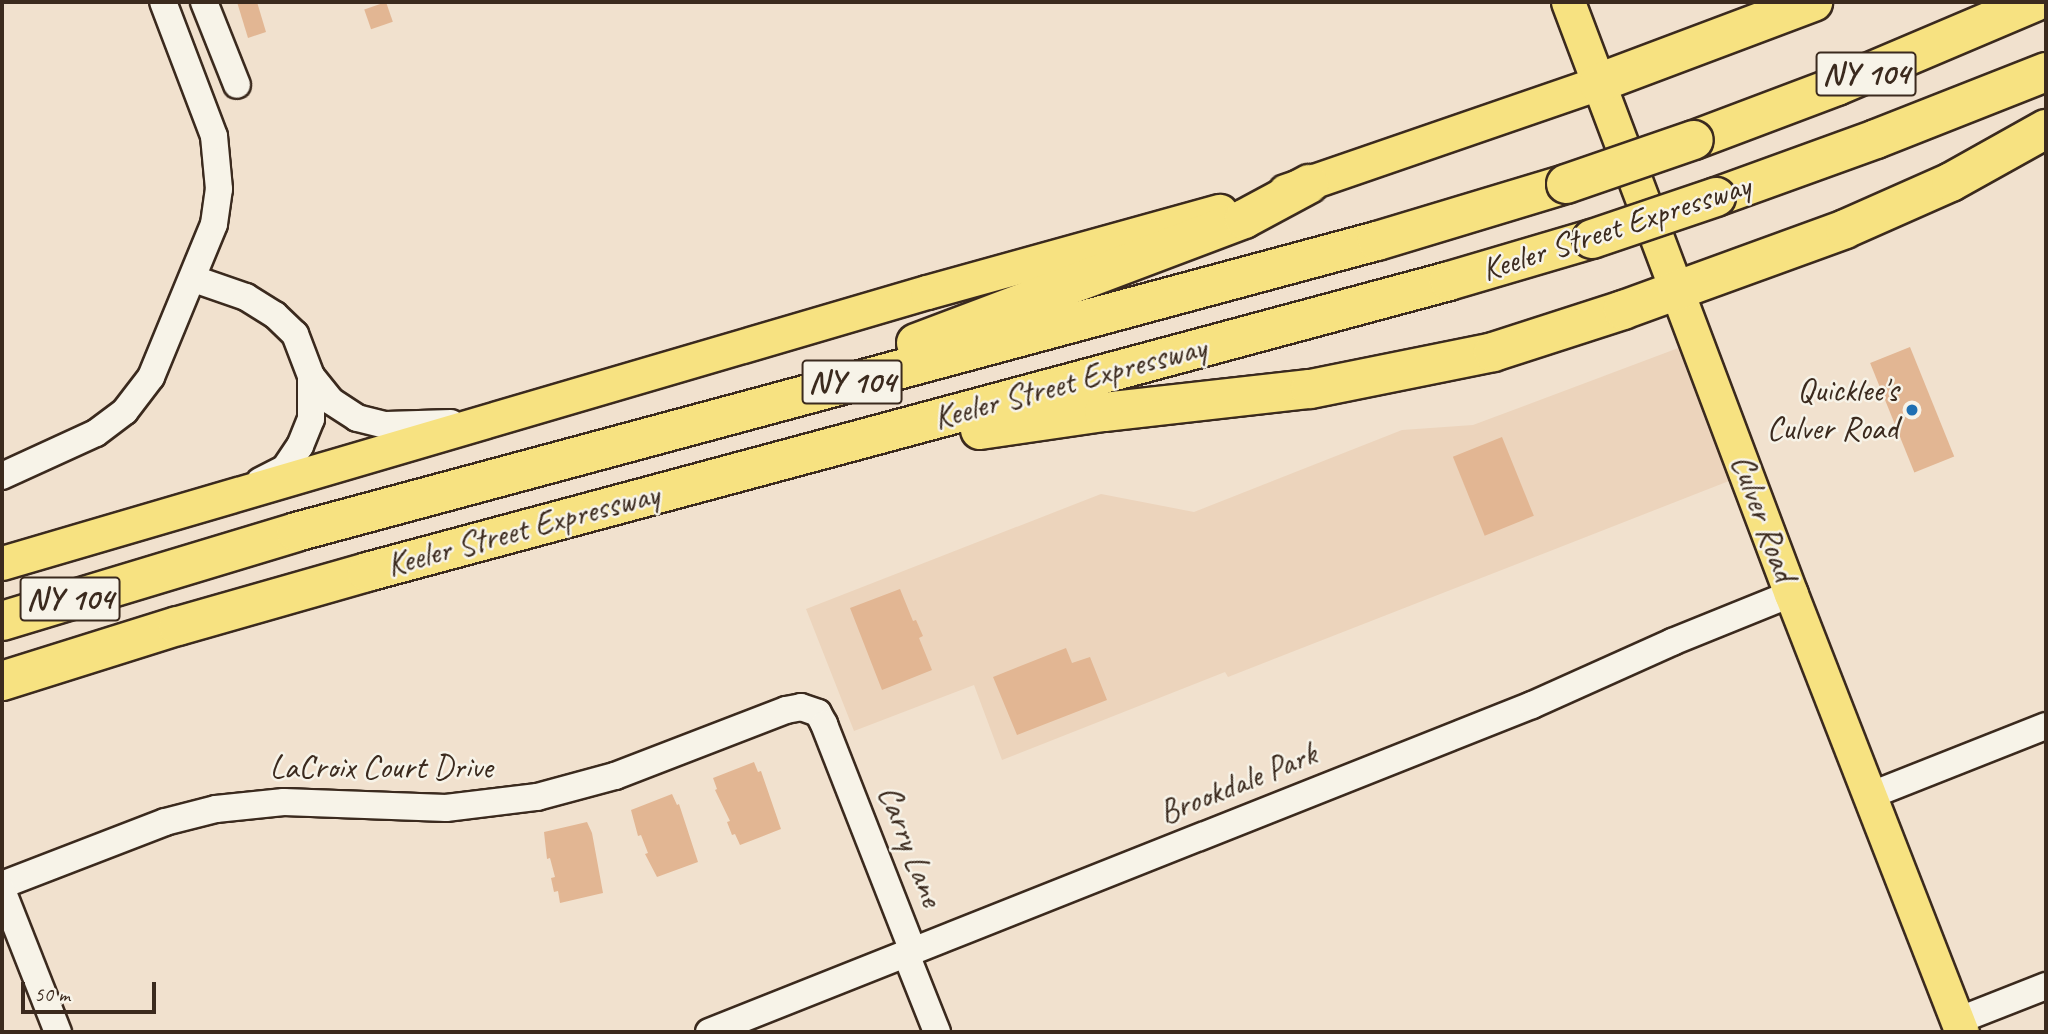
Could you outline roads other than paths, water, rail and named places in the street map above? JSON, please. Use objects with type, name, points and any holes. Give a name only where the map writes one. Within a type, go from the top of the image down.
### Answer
[{"type":"highway","points":[[1598,83],[1813,2]]},
{"type":"highway","name":"Keeler Street Expressway","points":[[2,621],[274,538],[1377,241],[1566,184],[1838,86],[2035,2]]},
{"type":"highway","name":"Keeler Street Expressway","points":[[2,681],[262,602],[1449,281],[1592,239],[1886,135],[2046,72]]},
{"type":"highway","points":[[749,469],[1060,418],[1283,393],[1392,375],[1493,352],[1678,290],[1885,213],[1951,182],[2046,129]]},
{"type":"highway","points":[[582,454],[962,326],[1244,219],[1309,184]]},
{"type":"main road","name":"Culver Road","points":[[1568,2],[1791,594],[1959,1027]]},
{"type":"main road","points":[[2,563],[1309,184],[1598,83]]},
{"type":"street","points":[[2,476],[96,433],[125,411],[151,377],[194,279],[214,224],[219,189],[218,158],[211,124],[163,2]]},
{"type":"street","points":[[204,2],[237,85]]},
{"type":"street","points":[[194,279],[246,297],[275,315],[295,334],[311,376],[331,401],[357,418],[386,425],[485,421]]},
{"type":"street","points":[[231,496],[285,468],[300,446],[311,419],[311,376]]},
{"type":"street","name":"Brookdale Park","points":[[709,1032],[1532,705],[1672,642],[1791,594]]},
{"type":"street","name":"LaCroix Court Drive","points":[[2,888],[178,817],[244,805],[297,802],[446,808],[537,797],[647,765],[794,708],[807,708],[818,713],[842,767]]},
{"type":"street","points":[[1869,796],[2046,726]]},
{"type":"street","name":"Carry Lane","points":[[842,767],[937,1032]]},
{"type":"street","points":[[2,888],[58,1032]]},
{"type":"street","points":[[1959,1027],[2046,986]]},
{"type":"place","name":"Quicklee's Culver Road","points":[[1912,410]]}]
